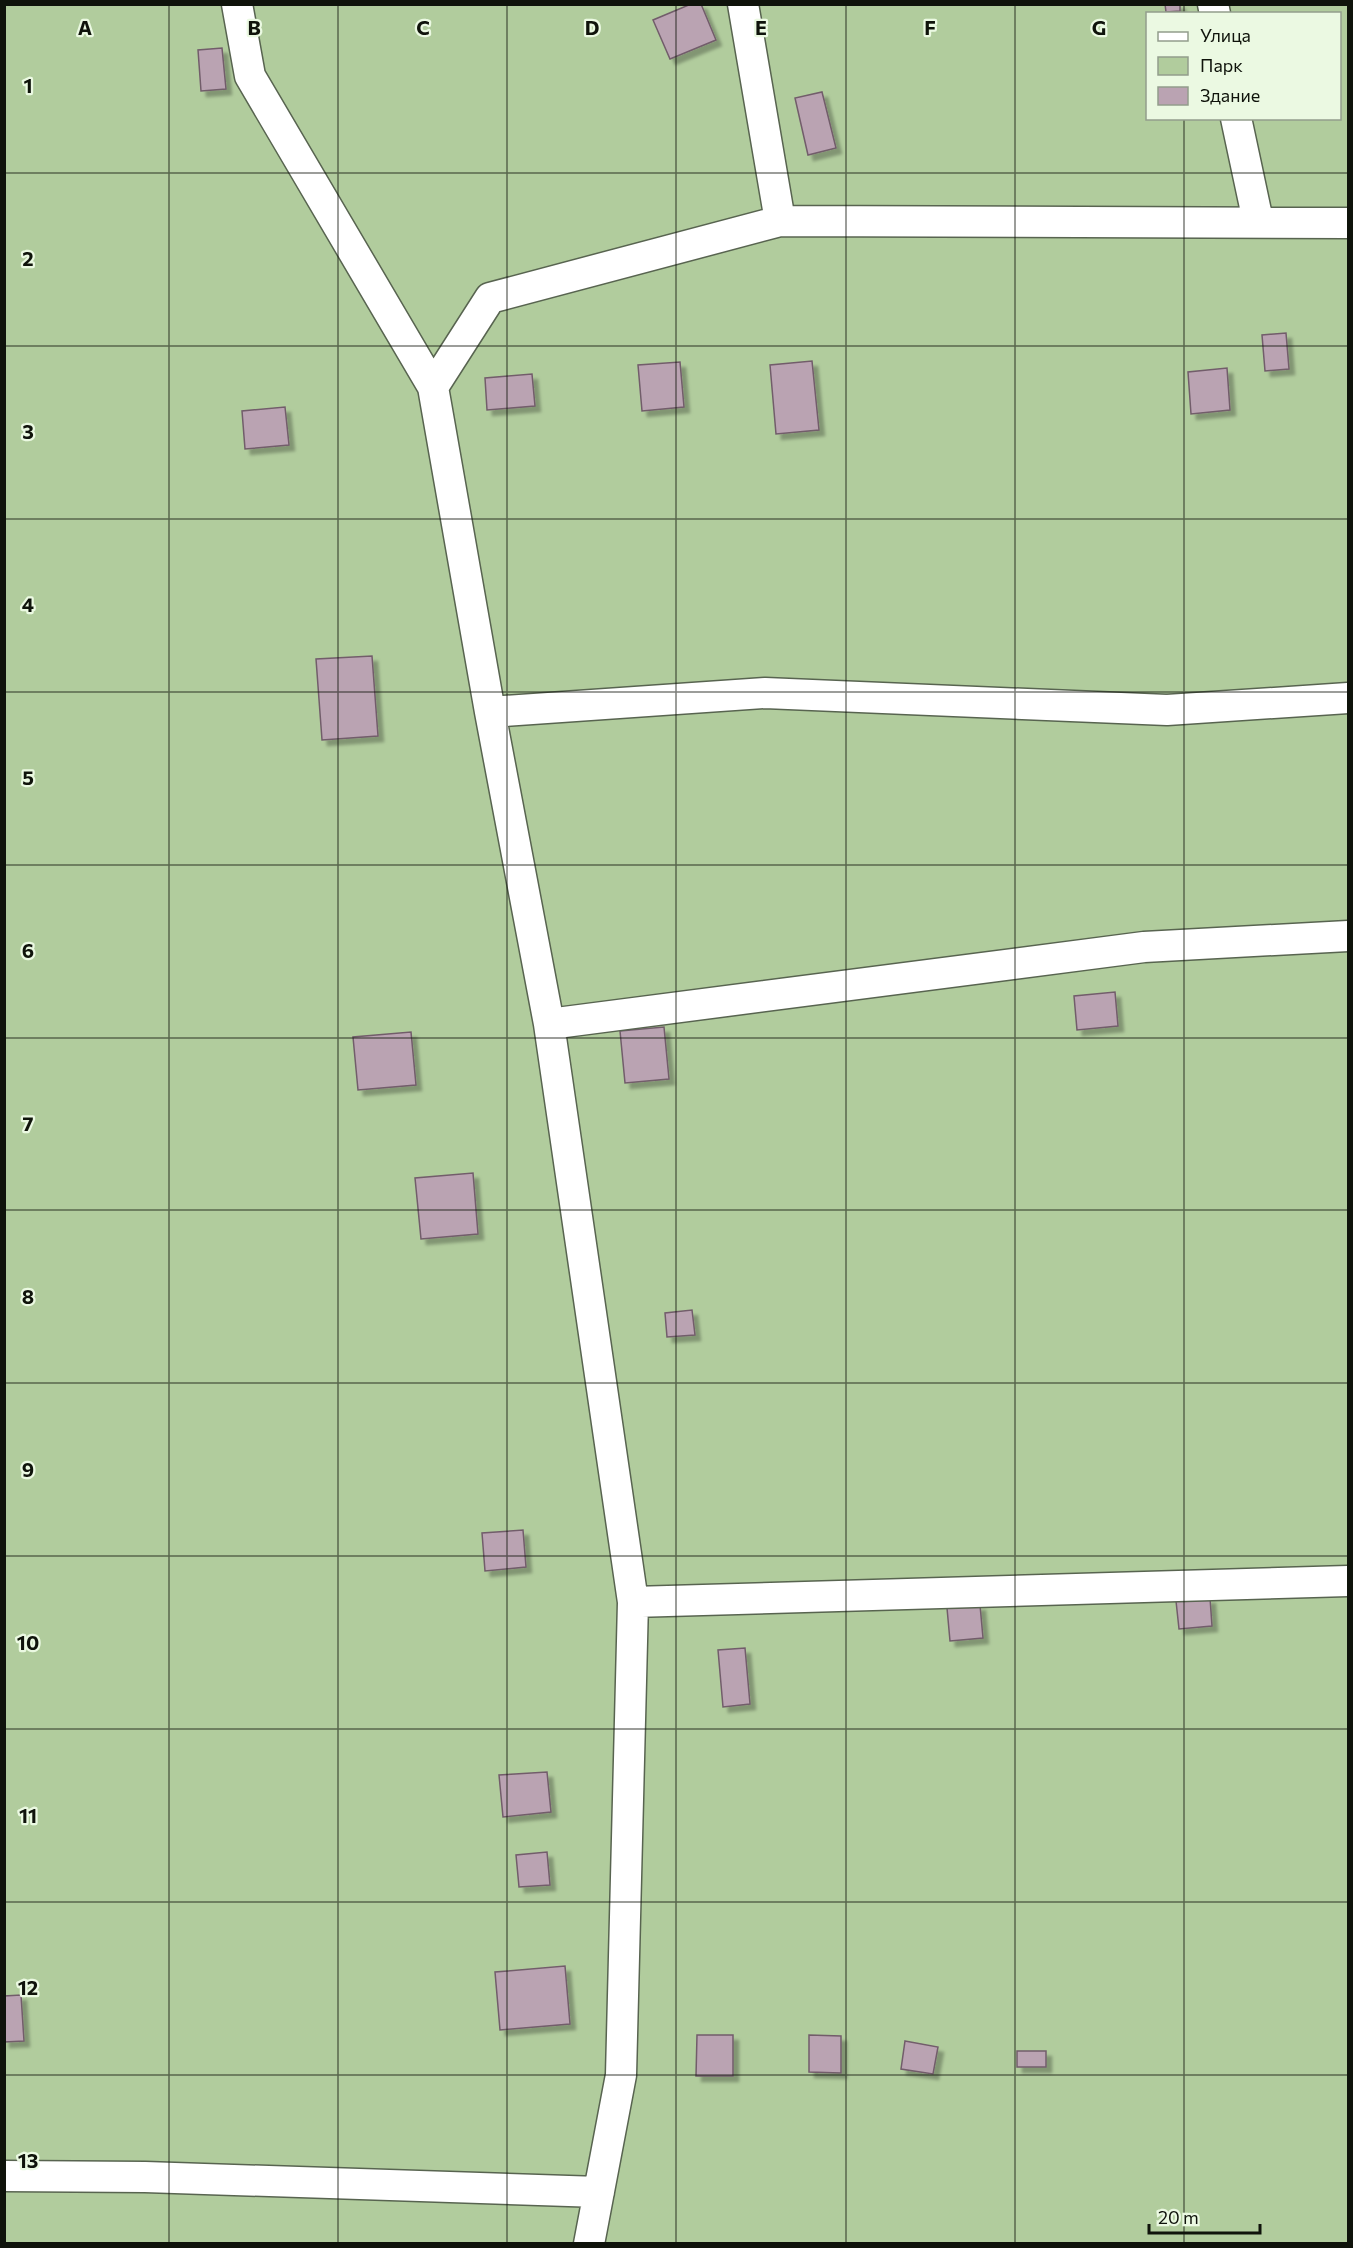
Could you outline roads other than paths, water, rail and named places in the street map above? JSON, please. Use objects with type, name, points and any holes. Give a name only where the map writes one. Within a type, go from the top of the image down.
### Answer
[{"type":"street","points":[[237,4],[250,76],[433,387],[490,712],[549,1024],[633,1602],[621,2075],[589,2244]]},
{"type":"street","points":[[743,4],[780,221]]},
{"type":"street","points":[[1236,120],[1258,221]]},
{"type":"street","points":[[433,387],[490,298],[780,221],[1348,222]]},
{"type":"street","points":[[490,712],[765,693],[1167,710],[1348,698]]},
{"type":"street","points":[[549,1024],[1144,947],[1348,936]]},
{"type":"street","points":[[633,1602],[1348,1581]]},
{"type":"street","points":[[4,2176],[145,2177],[599,2192]]}]
